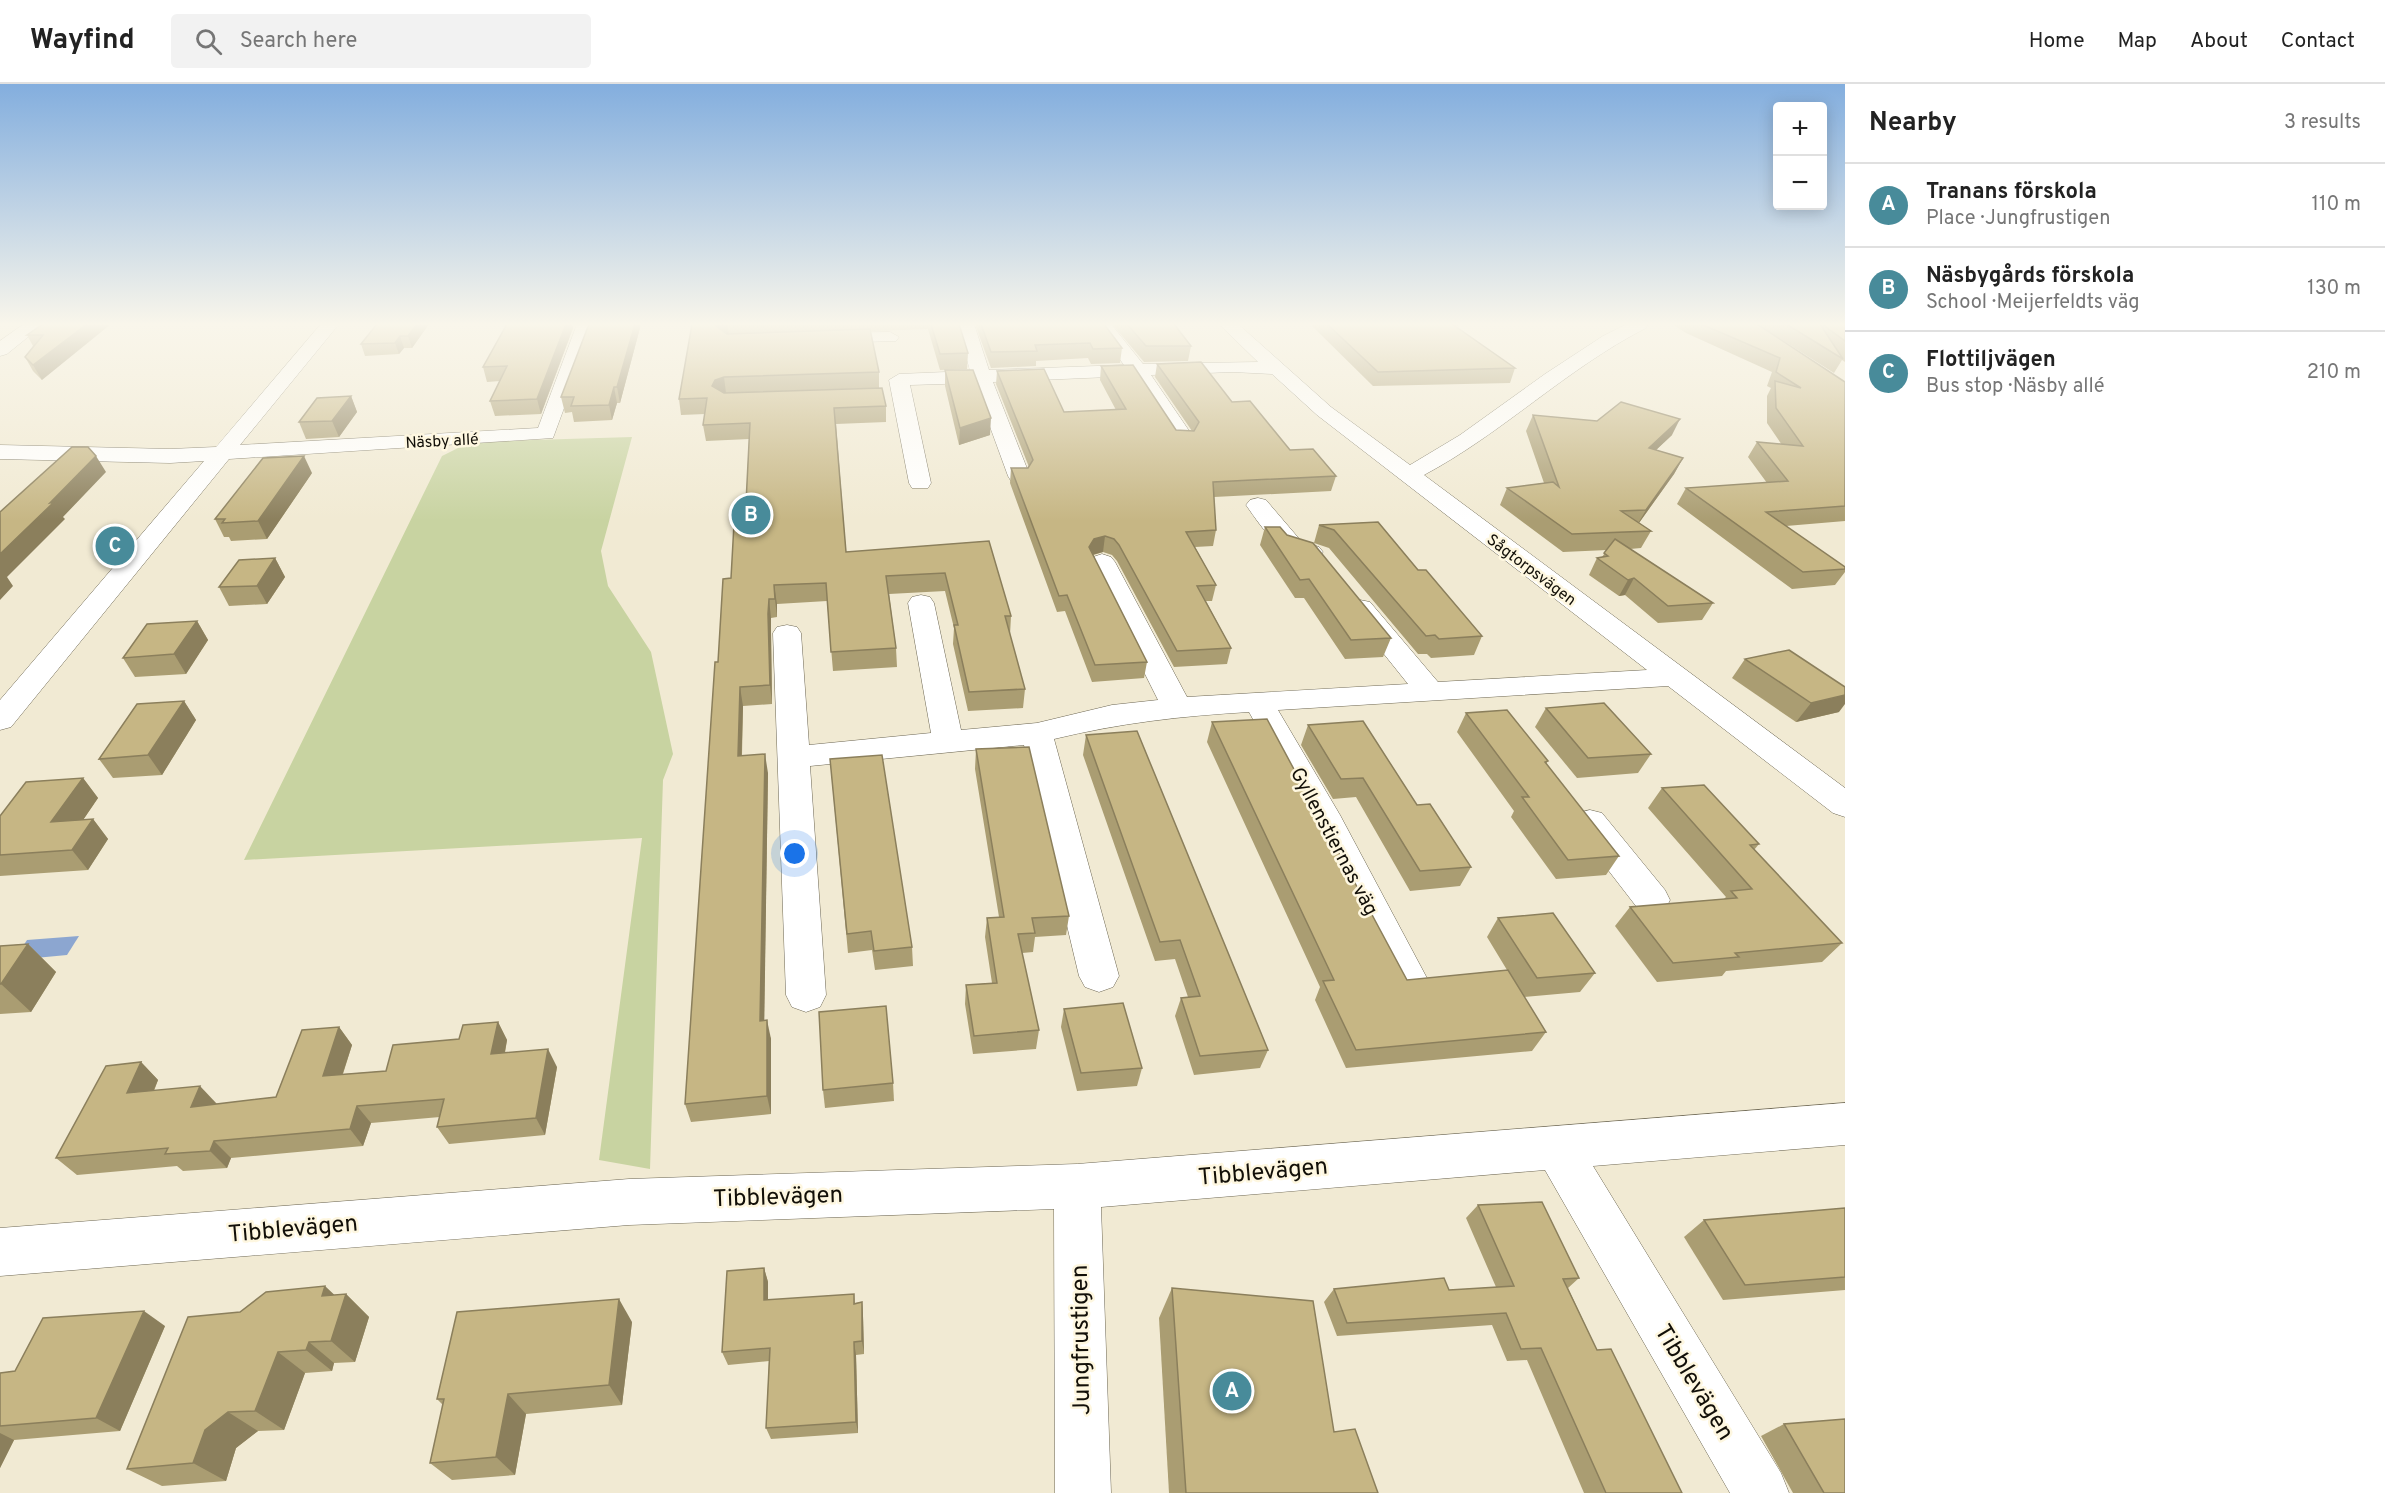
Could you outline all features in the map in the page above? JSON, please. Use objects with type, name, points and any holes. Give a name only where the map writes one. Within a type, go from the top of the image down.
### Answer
[{"type":"street","points":[[0,720],[274,390]]},
{"type":"street","name":"Näsby allé","points":[[221,452],[546,434],[562,390]]},
{"type":"street","points":[[879,396],[895,390]]},
{"type":"street","points":[[900,390],[920,483]]},
{"type":"street","points":[[986,390],[1019,476]]},
{"type":"street","points":[[1151,390],[1183,438]]},
{"type":"street","name":"Sågtorpsvägen","points":[[1299,390],[1673,677],[1845,805]]},
{"type":"street","points":[[1408,475],[1439,460],[1536,390]]},
{"type":"street","points":[[0,452],[118,456],[221,452]]},
{"type":"street","points":[[1258,505],[1292,546],[1318,554],[1429,690]]},
{"type":"street","points":[[1102,561],[1177,707]]},
{"type":"street","points":[[921,603],[948,742]]},
{"type":"street","points":[[788,633],[806,995]]},
{"type":"street","points":[[795,757],[1037,733],[1112,715],[1177,707],[1259,704],[1429,690],[1485,689],[1673,677]]},
{"type":"street","points":[[1485,689],[1507,716]]},
{"type":"street","name":"Gyllenstiernas väg","points":[[1259,704],[1323,815],[1408,980]]},
{"type":"street","points":[[1037,733],[1099,976]]},
{"type":"street","points":[[1571,798],[1652,900]]},
{"type":"street","name":"Tibblevägen","points":[[0,1252],[629,1202],[1077,1186],[1845,1124]]},
{"type":"street","name":"Tibblevägen","points":[[1556,1146],[1761,1493]]},
{"type":"street","name":"Jungfrustigen","points":[[1077,1186],[1083,1493]]},
{"type":"green space","points":[[632,437],[601,551],[608,586],[651,652],[673,754],[663,780],[650,1169],[599,1160],[642,838],[244,860],[442,456],[470,442]]},
{"type":"water","points":[[79,936],[67,955],[14,960],[27,940]]},
{"type":"building","points":[[495,390],[541,390],[537,399],[490,401]]},
{"type":"building","points":[[564,390],[613,390],[609,405],[571,406],[574,397],[561,397]]},
{"type":"building","points":[[681,390],[718,390],[724,393],[882,390],[886,406],[834,408],[846,552],[989,541],[1011,616],[1005,616],[1025,689],[969,692],[954,625],[958,625],[945,573],[886,576],[896,648],[831,652],[826,583],[774,585],[775,599],[769,599],[768,614],[770,685],[740,687],[738,756],[765,754],[760,1021],[767,1020],[767,1096],[685,1104],[715,662],[718,662],[723,579],[731,578],[734,524],[745,523],[750,423],[703,425],[707,398],[679,399]]},
{"type":"building","points":[[950,390],[980,390],[991,418],[960,428]]},
{"type":"building","points":[[1005,390],[1054,390],[1064,412],[1126,409],[1115,390],[1149,390],[1176,430],[1194,431],[1199,422],[1176,390],[1223,390],[1232,402],[1250,401],[1290,450],[1313,449],[1336,476],[1213,482],[1216,530],[1186,532],[1216,585],[1197,586],[1231,648],[1177,651],[1119,545],[1114,539],[1105,536],[1094,539],[1089,547],[1147,662],[1095,665],[1067,595],[1059,596],[1011,468],[1028,468],[1033,460]]},
{"type":"building","points":[[1775,390],[1845,390],[1845,506],[1766,512],[1845,569],[1803,572],[1686,488],[1788,481],[1757,442],[1803,446],[1776,408]]},
{"type":"building","points":[[351,396],[332,421],[299,422],[317,398]]},
{"type":"building","points":[[1621,402],[1680,419],[1649,448],[1683,458],[1646,510],[1621,511],[1651,531],[1572,534],[1507,488],[1553,482],[1559,487],[1533,415],[1597,421]]},
{"type":"building","points":[[72,447],[88,447],[96,456],[50,503],[54,502],[0,554],[0,512]]},
{"type":"building","points":[[304,456],[258,521],[222,523],[225,519],[215,519],[263,458]]},
{"type":"building","points":[[1378,522],[1418,570],[1426,570],[1482,636],[1439,639],[1435,635],[1426,636],[1334,530],[1319,525]]},
{"type":"building","points":[[1265,527],[1280,527],[1287,535],[1313,543],[1391,638],[1351,640],[1309,579],[1300,580]]},
{"type":"building","points":[[1615,539],[1713,603],[1668,606],[1634,578],[1628,580],[1597,558],[1608,556],[1604,553]]},
{"type":"building","points":[[275,558],[257,586],[219,587],[239,560]]},
{"type":"building","points":[[197,621],[174,654],[123,658],[147,624]]},
{"type":"building","points":[[1789,650],[1845,687],[1845,695],[1811,703],[1745,659]]},
{"type":"building","points":[[184,701],[148,755],[99,759],[137,704]]},
{"type":"building","points":[[1604,703],[1651,754],[1588,758],[1546,708]]},
{"type":"building","points":[[1507,710],[1619,856],[1568,860],[1522,797],[1529,797],[1466,713]]},
{"type":"building","points":[[1267,719],[1407,980],[1508,970],[1546,1032],[1356,1050],[1323,981],[1334,980],[1212,722]]},
{"type":"building","points":[[1363,721],[1417,805],[1430,804],[1471,867],[1420,871],[1363,778],[1341,779],[1308,725]]},
{"type":"building","points":[[1137,731],[1268,1050],[1200,1056],[1181,998],[1200,996],[1180,940],[1160,942],[1086,735]]},
{"type":"building","points":[[1029,747],[1069,916],[1032,918],[1035,933],[1018,934],[1039,1030],[974,1036],[966,985],[997,983],[987,918],[1004,917],[976,749]]},
{"type":"building","points":[[882,755],[912,947],[874,951],[871,931],[847,934],[830,759]]},
{"type":"building","points":[[83,778],[51,822],[93,819],[72,850],[0,855],[0,816],[26,782]]},
{"type":"building","points":[[1704,785],[1759,844],[1750,845],[1842,943],[1735,953],[1739,957],[1673,963],[1630,907],[1737,898],[1731,891],[1752,889],[1662,788]]},
{"type":"building","points":[[1553,913],[1595,973],[1537,978],[1498,918]]},
{"type":"building","points":[[28,944],[1,984],[0,984],[0,946]]},
{"type":"building","points":[[1123,1003],[1142,1068],[1081,1073],[1064,1009]]},
{"type":"building","points":[[886,1006],[893,1083],[823,1090],[819,1012]]},
{"type":"building","points":[[498,1022],[491,1054],[548,1049],[536,1118],[437,1127],[444,1099],[357,1106],[350,1129],[214,1141],[210,1151],[165,1154],[168,1148],[56,1158],[106,1066],[141,1062],[127,1093],[200,1086],[191,1107],[276,1097],[302,1030],[339,1027],[323,1076],[386,1071],[393,1045],[459,1039],[463,1025]]},
{"type":"building","points":[[1542,1202],[1579,1278],[1563,1279],[1597,1350],[1611,1349],[1682,1493],[1606,1493],[1541,1348],[1521,1349],[1506,1313],[1347,1323],[1334,1289],[1444,1278],[1449,1290],[1514,1286],[1478,1205]]},
{"type":"building","points":[[1845,1208],[1845,1277],[1745,1285],[1704,1220]]},
{"type":"building","points":[[764,1268],[764,1300],[854,1294],[854,1304],[862,1302],[862,1341],[854,1342],[856,1422],[766,1428],[770,1348],[722,1352],[727,1271]]},
{"type":"building","points":[[325,1286],[322,1296],[346,1294],[331,1341],[309,1342],[306,1350],[278,1352],[255,1411],[228,1412],[205,1430],[193,1463],[127,1469],[188,1317],[240,1312],[266,1292]]},
{"type":"building","points":[[1172,1288],[1313,1301],[1334,1432],[1355,1429],[1378,1493],[1186,1493]]},
{"type":"building","points":[[619,1299],[609,1385],[508,1394],[496,1457],[430,1463],[444,1399],[437,1399],[457,1312]]},
{"type":"building","points":[[144,1311],[96,1418],[0,1426],[0,1373],[15,1371],[43,1318]]},
{"type":"building","points":[[1845,1419],[1845,1493],[1824,1493],[1784,1424]]},
{"type":"place","name":"Näsbygårds förskola","points":[[751,515]]},
{"type":"place","name":"Flottiljvägen","points":[[115,546]]},
{"type":"place","name":"Tranans förskola","points":[[1232,1391]]}]
